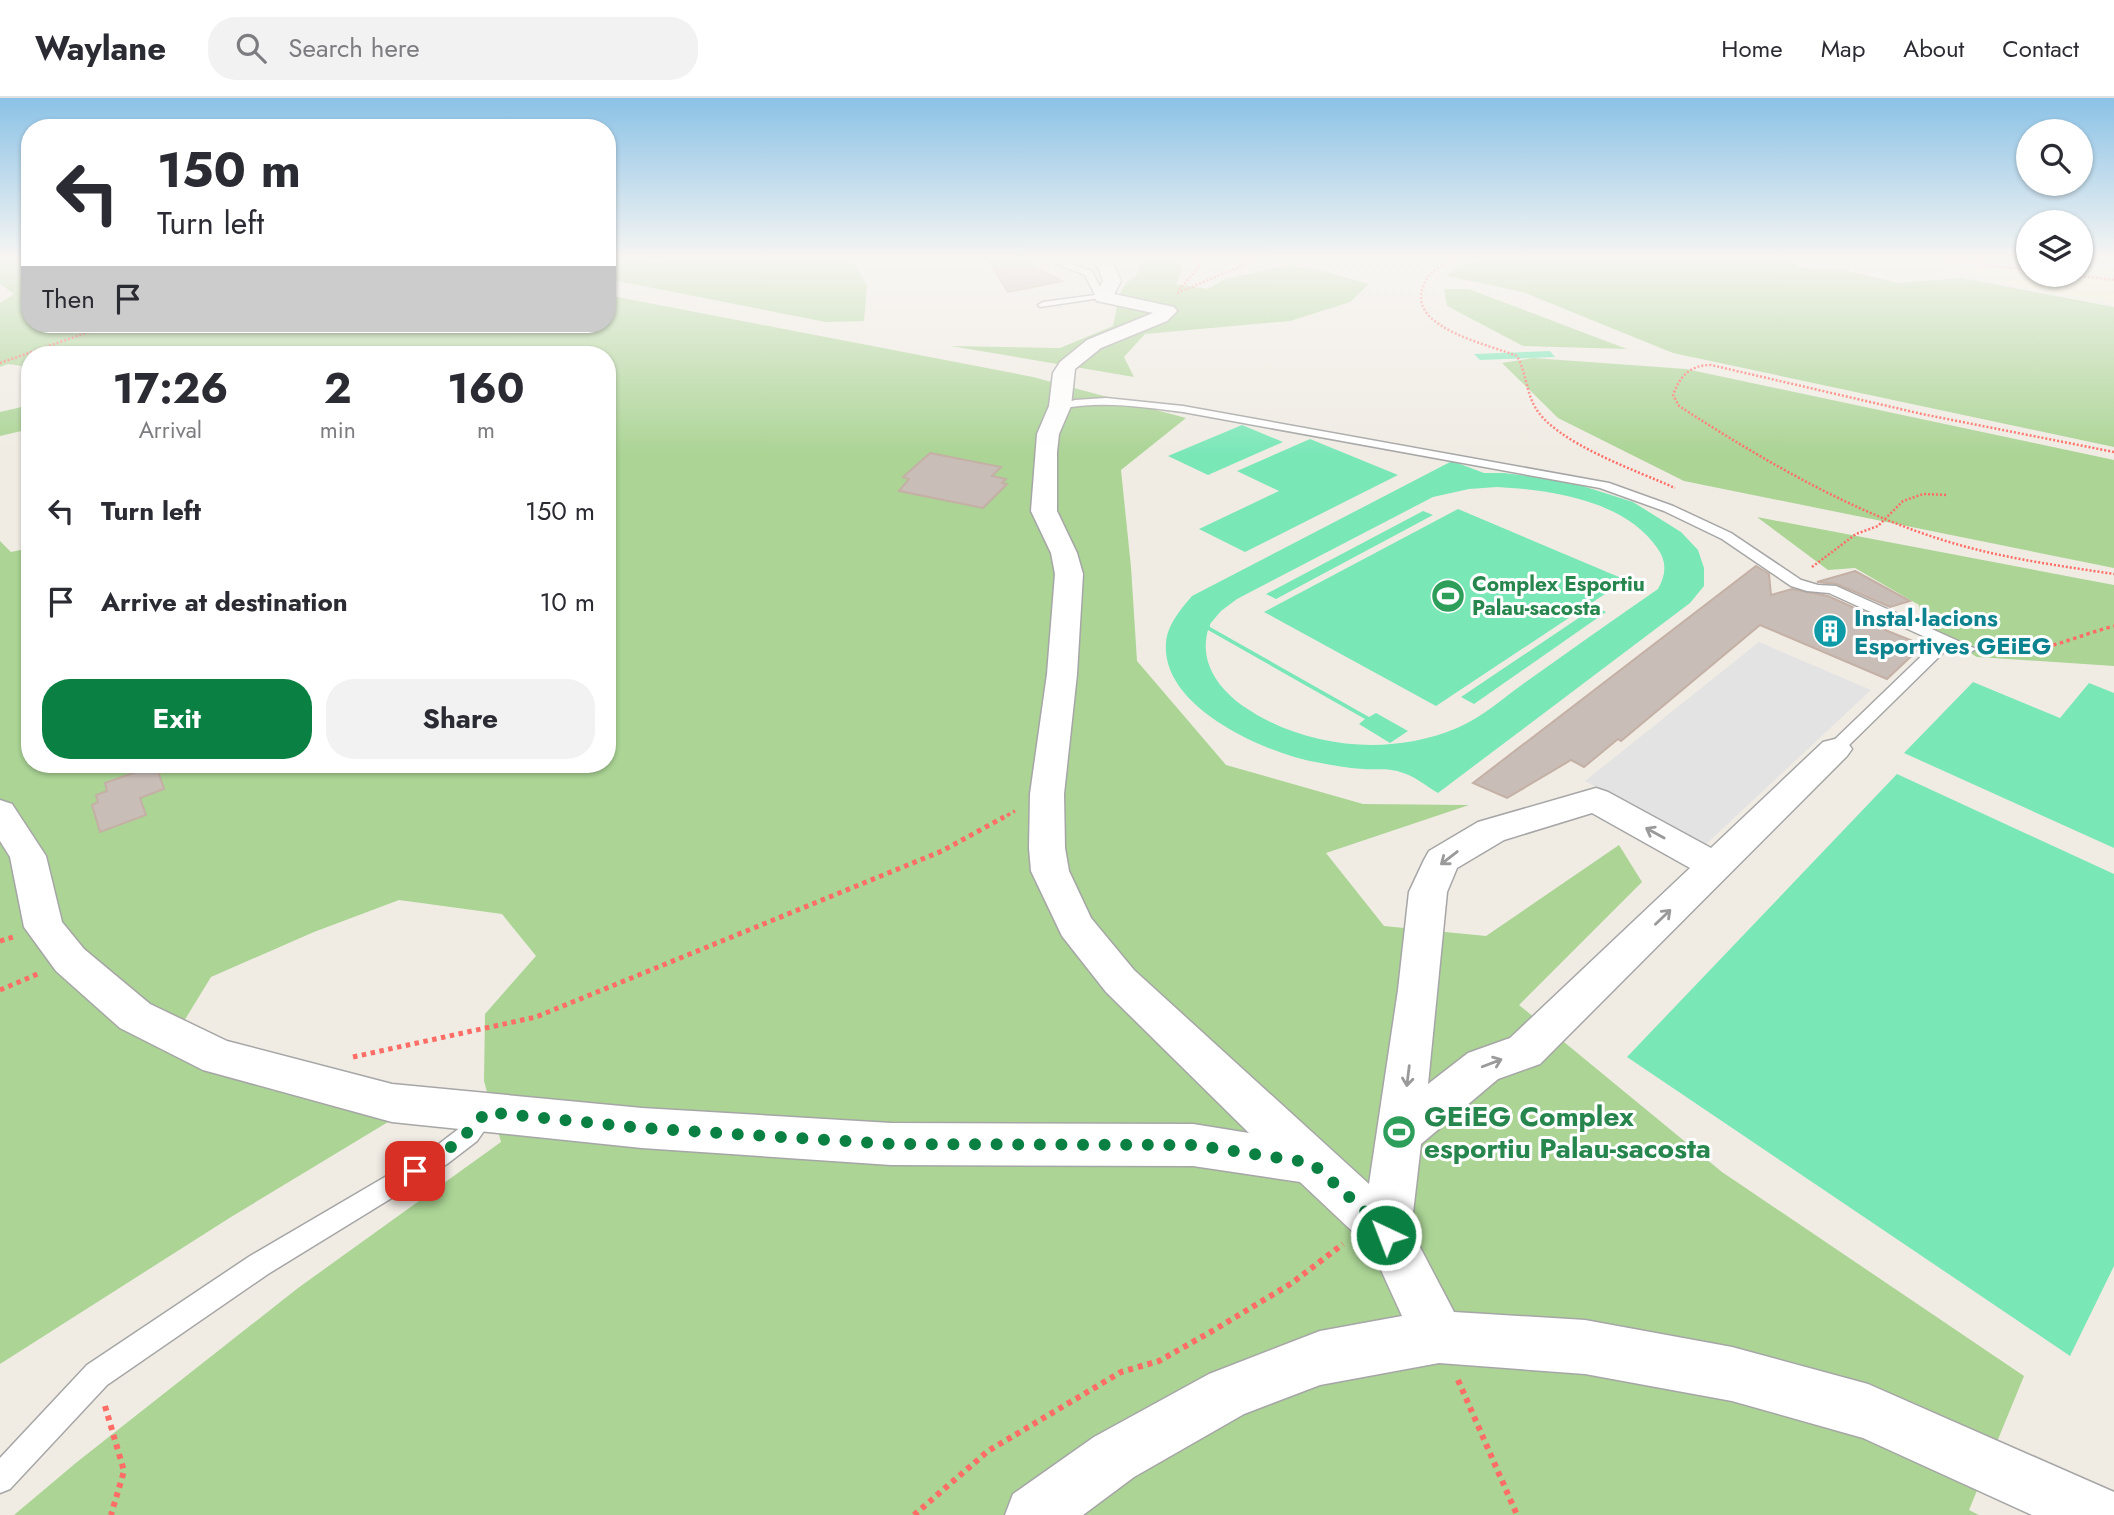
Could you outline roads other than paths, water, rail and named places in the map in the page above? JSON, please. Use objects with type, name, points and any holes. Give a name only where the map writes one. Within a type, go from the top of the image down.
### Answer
[{"type":"street","points":[[1145,323],[1094,344],[1074,359],[1063,373],[1060,407],[1048,434],[1044,511],[1064,553],[1069,574],[1062,674],[1046,794],[1050,871],[1076,926],[1120,981],[1378,1226],[1412,1276],[1439,1337]]},
{"type":"street","points":[[1400,1134],[1483,1066],[1525,1051],[1835,749]]},
{"type":"street","points":[[1378,1226],[1400,1134],[1419,990],[1428,892],[1442,860],[1491,831],[1596,800],[1715,866]]},
{"type":"street","points":[[0,811],[28,856],[44,927],[69,960],[135,1016],[218,1057],[392,1103],[642,1128],[891,1144],[1194,1145],[1312,1163]]},
{"type":"street","points":[[1034,1515],[1114,1457],[1228,1393],[1320,1359],[1439,1337],[1585,1347],[1732,1374],[1868,1412],[2098,1515]]},
{"type":"lane","points":[[1060,407],[1075,402],[1121,401],[1588,481],[1640,497],[1715,530],[1748,549],[1793,583],[1817,591],[1832,589],[1969,649]]},
{"type":"lane","points":[[1835,749],[1946,641]]},
{"type":"lane","points":[[0,1479],[97,1375],[259,1265],[439,1157],[468,1134],[486,1112]]},
{"type":"place","name":"Complex Esportiu Palau-sacosta","points":[[1448,596]]},
{"type":"place","name":"Instal·lacions Esportives GEiEG","points":[[1830,631]]},
{"type":"place","name":"GEiEG Complex esportiu Palau-sacosta","points":[[1399,1132]]}]
